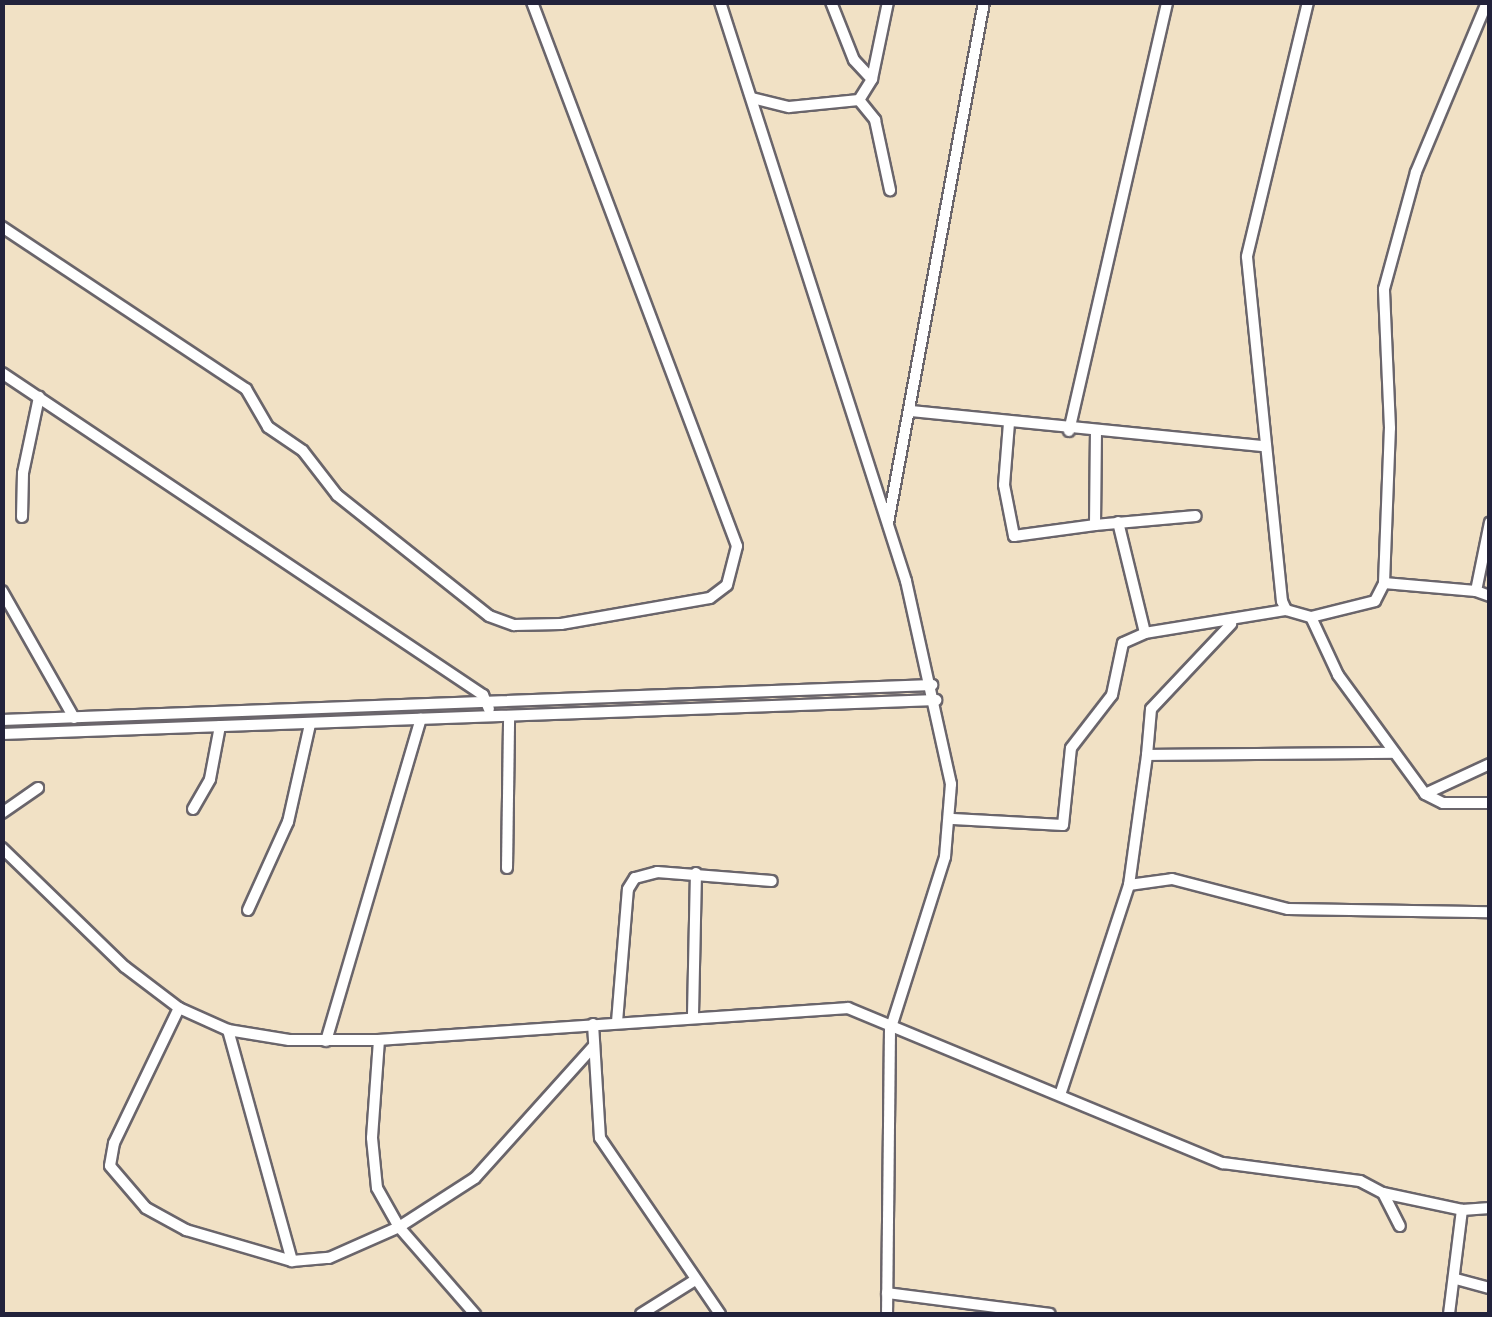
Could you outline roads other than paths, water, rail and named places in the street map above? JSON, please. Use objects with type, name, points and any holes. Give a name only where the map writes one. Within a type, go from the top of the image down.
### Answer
[{"type":"street","points":[[2,227],[246,389],[268,426],[303,451],[337,495],[489,616],[514,625],[561,624],[710,598],[727,585],[736,546],[532,2]]},
{"type":"street","points":[[720,2],[888,526],[936,700],[953,819],[890,1030],[887,1314]]},
{"type":"street","points":[[831,2],[854,60],[872,79]]},
{"type":"street","points":[[859,100],[872,79],[888,2]]},
{"type":"street","points":[[888,526],[984,2]]},
{"type":"street","points":[[1069,431],[1166,2]]},
{"type":"street","points":[[1286,610],[1264,446],[1246,257],[1308,2]]},
{"type":"street","points":[[953,819],[1063,825],[1071,748],[1112,695],[1118,648],[1145,633],[1231,624],[1286,610],[1312,616],[1375,600],[1384,583],[1390,428],[1384,289],[1416,172],[1486,2]]},
{"type":"street","points":[[752,98],[789,107],[859,100]]},
{"type":"street","points":[[859,100],[875,120],[890,190]]},
{"type":"street","points":[[2,373],[211,508],[488,704],[490,716]]},
{"type":"street","points":[[22,517],[22,474],[39,397]]},
{"type":"street","points":[[910,411],[1069,431],[1264,446]]},
{"type":"street","points":[[1009,423],[1004,485],[1014,536],[1196,516]]},
{"type":"street","points":[[1095,525],[1096,433]]},
{"type":"street","points":[[1118,522],[1145,633]]},
{"type":"street","points":[[1476,590],[1488,563],[1490,522]]},
{"type":"street","points":[[1384,583],[1476,590],[1490,596]]},
{"type":"street","points":[[2,591],[74,718]]},
{"type":"street","points":[[1312,616],[1338,675],[1425,794],[1443,802],[1490,802]]},
{"type":"street","points":[[1061,1092],[1129,885],[1151,709],[1231,624]]},
{"type":"street","points":[[2,720],[932,685]]},
{"type":"street","points":[[2,734],[936,700]]},
{"type":"street","points":[[507,868],[509,716]]},
{"type":"street","points":[[326,1041],[421,719]]},
{"type":"street","points":[[248,910],[288,822],[310,724]]},
{"type":"street","points":[[192,809],[210,778],[220,726]]},
{"type":"street","points":[[1148,756],[1394,753]]},
{"type":"street","points":[[1425,794],[1490,764]]},
{"type":"street","points":[[2,813],[38,788]]},
{"type":"street","points":[[2,848],[125,967],[179,1008],[228,1030],[326,1041],[379,1040],[825,1005],[863,1012],[890,1030],[1061,1092],[1224,1164],[1360,1181],[1384,1193],[1462,1210],[1490,1208]]},
{"type":"street","points":[[617,1022],[628,890],[635,878],[657,872],[772,881]]},
{"type":"street","points":[[693,1015],[696,873]]},
{"type":"street","points":[[1129,885],[1172,879],[1288,909],[1490,912]]},
{"type":"street","points":[[179,1008],[114,1143],[110,1166],[146,1208],[186,1230],[292,1260],[329,1258],[399,1227],[475,1178],[594,1046]]},
{"type":"street","points":[[593,1024],[600,1138],[720,1314]]},
{"type":"street","points":[[228,1030],[292,1260]]},
{"type":"street","points":[[379,1040],[372,1138],[377,1188],[399,1227],[476,1314]]},
{"type":"street","points":[[1384,1193],[1400,1226]]},
{"type":"street","points":[[1449,1314],[1462,1210]]},
{"type":"street","points":[[1456,1279],[1490,1288]]},
{"type":"street","points":[[641,1314],[695,1280]]},
{"type":"street","points":[[887,1294],[1050,1314]]}]
